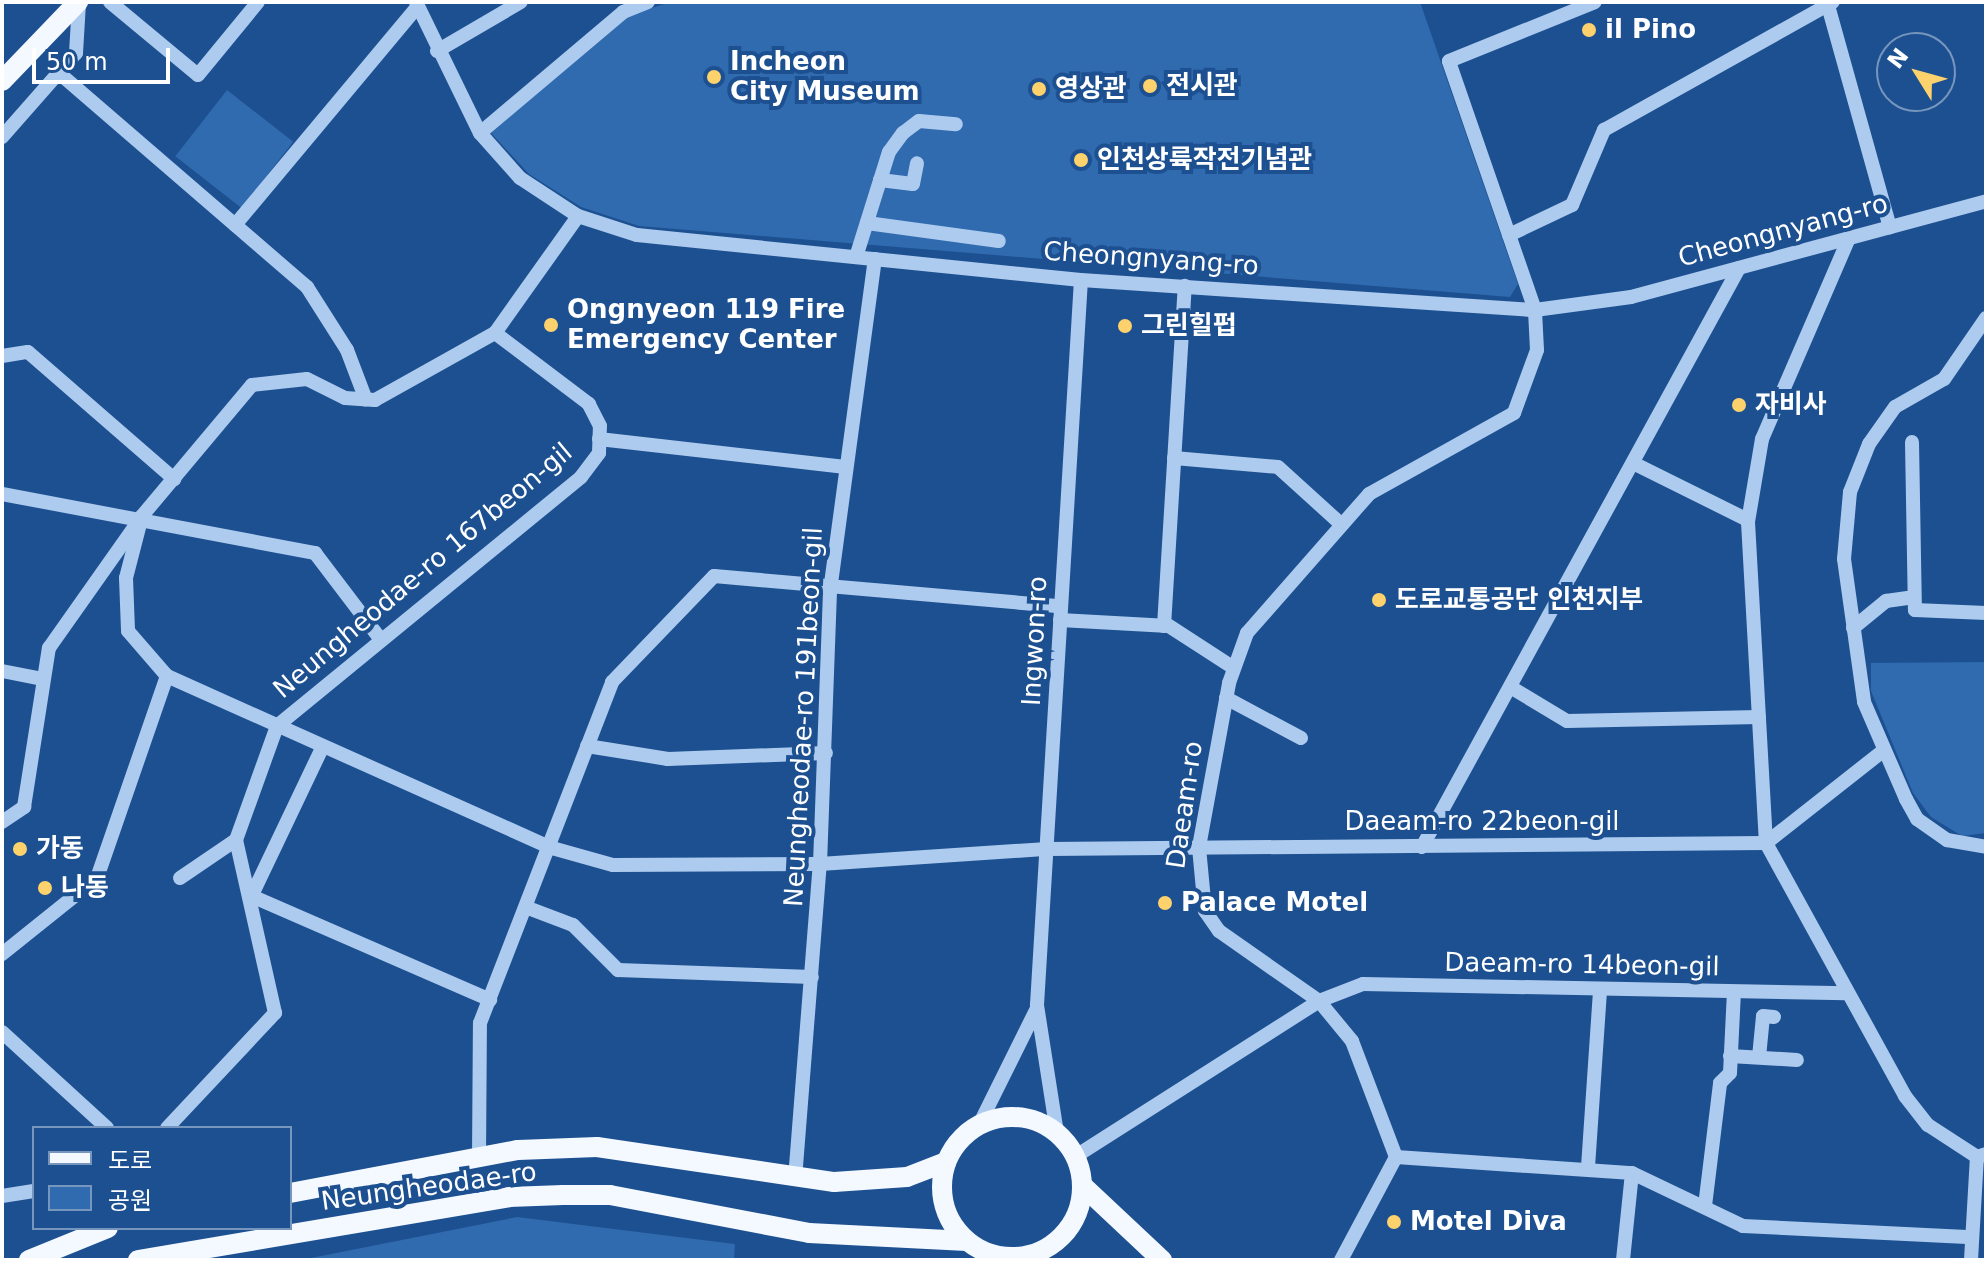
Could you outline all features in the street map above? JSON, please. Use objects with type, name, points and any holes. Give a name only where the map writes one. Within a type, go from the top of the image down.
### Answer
[{"type":"main road","points":[[2,81],[78,2]]},
{"type":"main road","points":[[1019,1117],[1057,1133],[1076,1156],[1082,1185],[1068,1230],[1032,1258],[996,1255],[967,1241],[944,1205],[946,1162],[979,1125],[1019,1117]]},
{"type":"main road","name":"Neungheodae-ro","points":[[292,1193],[479,1157],[597,1147],[795,1179],[874,1182],[946,1162]]},
{"type":"main road","points":[[1082,1185],[1162,1260]]},
{"type":"main road","name":"Neungheodae-ro","points":[[138,1260],[509,1197],[563,1195],[610,1195],[809,1233],[967,1241]]},
{"type":"main road","points":[[29,1260],[103,1230]]},
{"type":"street","points":[[2,137],[76,53],[78,2]]},
{"type":"street","points":[[110,2],[198,75],[258,2]]},
{"type":"street","points":[[437,51],[521,2]]},
{"type":"street","points":[[480,133],[623,12],[648,2]]},
{"type":"street","name":"Daeam-ro","points":[[1396,1157],[1352,1041],[1319,1001],[1219,931],[1197,881],[1199,847],[1226,698],[1247,633],[1369,494],[1419,461],[1478,438],[1514,413],[1537,350],[1535,310],[1449,61],[1595,2]]},
{"type":"street","points":[[1509,235],[1572,205],[1604,130],[1829,2],[1890,227]]},
{"type":"street","points":[[235,225],[417,4]]},
{"type":"street","name":"Cheongnyang-ro","points":[[417,4],[437,51],[480,133],[520,178],[578,216],[637,235],[1081,280],[1535,310],[1631,297],[1986,201]]},
{"type":"street","points":[[59,73],[307,287],[347,350],[366,400]]},
{"type":"street","points":[[856,257],[889,152],[919,121],[956,124]]},
{"type":"street","points":[[880,180],[913,184],[917,163]]},
{"type":"street","points":[[2,822],[24,807],[49,648],[142,516],[252,385],[307,379],[366,400],[495,333],[578,216]]},
{"type":"street","points":[[867,223],[999,241]]},
{"type":"street","points":[[1849,238],[1762,439],[1748,520],[1766,843],[1847,993],[1920,1116],[1982,1156],[1971,1260]]},
{"type":"street","name":"Neungheodae-ro 191beon-gil","points":[[795,1179],[820,864],[830,591],[875,259]]},
{"type":"street","points":[[1422,847],[1512,688],[1739,268]]},
{"type":"street","name":"Ingwon-ro","points":[[1037,1005],[1081,280]]},
{"type":"street","points":[[1164,626],[1185,286]]},
{"type":"street","points":[[1986,318],[1944,379],[1895,407],[1869,444],[1850,492],[1844,559],[1864,702],[1917,819],[1947,840],[1986,847]]},
{"type":"street","name":"Neungheodae-ro 167beon-gil","points":[[236,840],[277,726],[581,477],[599,453],[599,439],[589,404],[495,333]]},
{"type":"street","points":[[2,356],[28,352],[174,479]]},
{"type":"street","points":[[599,439],[845,467]]},
{"type":"street","points":[[1912,442],[1913,597],[1924,614],[1986,613]]},
{"type":"street","points":[[1174,458],[1278,467],[1342,525]]},
{"type":"street","points":[[1633,463],[1748,520]]},
{"type":"street","points":[[2,494],[142,516],[315,553],[381,640]]},
{"type":"street","points":[[2,954],[97,878],[167,676],[128,631],[124,597],[142,516]]},
{"type":"street","points":[[479,1157],[480,1023],[552,848],[612,682],[714,576],[1164,626],[1234,668]]},
{"type":"street","points":[[1853,628],[1886,601],[1913,597]]},
{"type":"street","points":[[2,671],[43,679]]},
{"type":"street","name":"Daeam-ro 22beon-gil","points":[[167,676],[552,848],[613,865],[820,864],[1048,849],[1766,843]]},
{"type":"street","points":[[1512,688],[1567,721],[1759,717]]},
{"type":"street","points":[[1226,698],[1301,738]]},
{"type":"street","points":[[250,896],[323,746]]},
{"type":"street","points":[[587,746],[668,759],[826,753]]},
{"type":"street","points":[[1766,843],[1884,750]]},
{"type":"street","points":[[169,1126],[275,1013],[236,840],[180,878]]},
{"type":"street","points":[[250,896],[490,1000]]},
{"type":"street","points":[[528,908],[573,925],[618,970],[812,977]]},
{"type":"street","name":"Daeam-ro 14beon-gil","points":[[1076,1156],[1319,1001],[1363,984],[1847,993]]},
{"type":"street","points":[[1588,1167],[1600,990]]},
{"type":"street","points":[[1705,1206],[1720,1083],[1730,1073],[1734,992]]},
{"type":"street","points":[[979,1125],[1037,1005]]},
{"type":"street","points":[[1037,1005],[1057,1133]]},
{"type":"street","points":[[1759,1057],[1763,1016],[1774,1017]]},
{"type":"street","points":[[2,1032],[105,1126]]},
{"type":"street","points":[[1730,1056],[1797,1060]]},
{"type":"street","points":[[1341,1260],[1396,1157],[1588,1167],[1632,1173],[1743,1226],[1972,1237]]},
{"type":"street","points":[[1623,1260],[1632,1173]]},
{"type":"street","points":[[2,1196],[32,1191]]},
{"type":"green space","points":[[670,2],[1420,2],[1518,284],[1510,297],[639,226],[581,207],[529,174],[491,133],[625,17]]},
{"type":"green space","points":[[227,90],[293,142],[241,208],[175,156]]},
{"type":"green space","points":[[1986,662],[1986,833],[1962,836],[1931,817],[1913,793],[1871,691],[1871,663]]},
{"type":"green space","points":[[517,1217],[735,1244],[734,1260],[301,1260]]},
{"type":"place","name":"il Pino","points":[[1589,30]]},
{"type":"place","name":"Incheon City Museum","points":[[714,77]]},
{"type":"place","name":"전시관","points":[[1150,86]]},
{"type":"place","name":"영상관","points":[[1039,89]]},
{"type":"place","name":"인천상륙작전기념관","points":[[1081,160]]},
{"type":"place","name":"Ongnyeon 119 Fire Emergency Center","points":[[551,325]]},
{"type":"place","name":"그린힐펍","points":[[1125,326]]},
{"type":"place","name":"자비사","points":[[1739,405]]},
{"type":"place","name":"도로교통공단 인천지부","points":[[1379,600]]},
{"type":"place","name":"가동","points":[[20,849]]},
{"type":"place","name":"나동","points":[[45,888]]},
{"type":"place","name":"Palace Motel","points":[[1165,903]]},
{"type":"place","name":"Motel Diva","points":[[1394,1222]]}]
